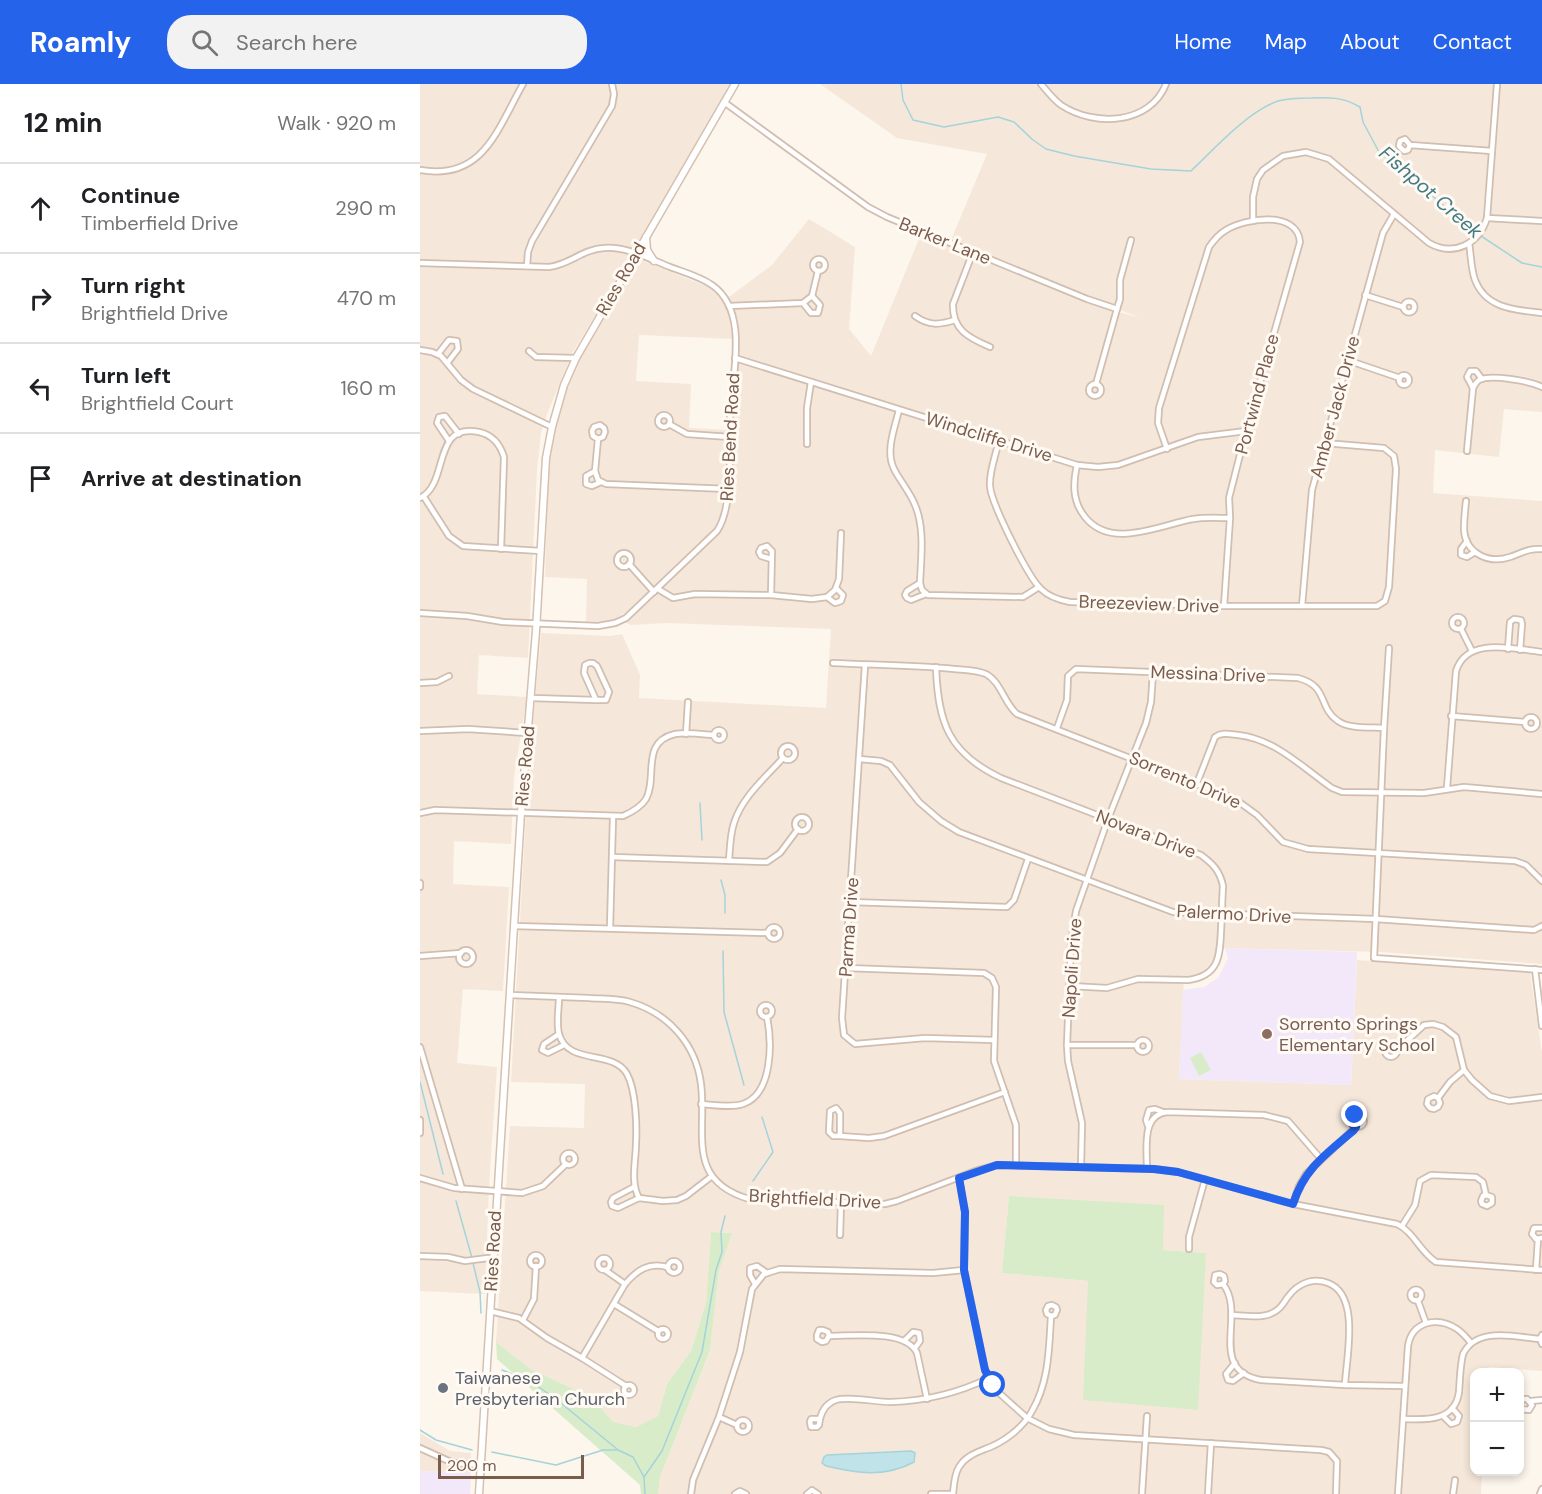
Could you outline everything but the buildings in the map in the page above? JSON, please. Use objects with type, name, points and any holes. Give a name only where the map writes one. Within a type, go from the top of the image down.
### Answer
[{"type":"street","points":[[420,170],[437,173],[450,172],[474,160],[486,149],[523,84]]},
{"type":"street","points":[[527,266],[532,241],[612,106],[614,94],[612,84]]},
{"type":"street","name":"Ries Road","points":[[479,1494],[494,1259],[496,1191],[546,458],[564,385],[576,358],[735,84]]},
{"type":"street","points":[[1041,84],[1059,104],[1070,110],[1090,118],[1111,120],[1144,110],[1157,101],[1166,84]]},
{"type":"street","points":[[1167,449],[1159,428],[1158,413],[1206,255],[1214,240],[1226,230],[1243,222],[1253,221],[1253,197],[1257,179],[1263,170],[1283,156],[1300,152],[1313,153],[1329,159],[1429,243],[1440,248],[1463,247],[1471,241],[1487,218],[1497,84]]},
{"type":"street","name":"Barker Lane","points":[[724,102],[868,207],[1087,299],[1117,309]]},
{"type":"street","points":[[1410,145],[1492,151]]},
{"type":"street","name":"Amber Jack Drive","points":[[1302,606],[1311,497],[1383,233],[1394,214]]},
{"type":"street","points":[[1487,218],[1542,221]]},
{"type":"street","name":"Portwind Place","points":[[1224,606],[1230,518],[1229,498],[1300,242],[1299,235],[1294,228],[1280,220],[1253,221]]},
{"type":"street","points":[[646,237],[647,250],[654,261]]},
{"type":"street","points":[[1096,384],[1117,309],[1120,282],[1131,240]]},
{"type":"street","points":[[1471,241],[1474,279],[1489,299],[1506,309],[1542,313]]},
{"type":"street","points":[[420,263],[554,266],[598,248],[613,248],[636,254],[707,282],[722,295],[729,306],[803,303],[812,296],[818,271]]},
{"type":"street","points":[[973,252],[953,304],[954,320],[965,335],[990,347]]},
{"type":"street","points":[[1365,295],[1403,307]]},
{"type":"street","points":[[803,303],[810,313],[818,313],[820,305],[812,296]]},
{"type":"street","name":"Ries Bend Road","points":[[420,613],[536,624],[598,626],[615,623],[626,618],[717,531],[725,516],[728,489],[730,404],[735,358],[735,330],[729,306]]},
{"type":"street","points":[[915,316],[935,325],[954,320]]},
{"type":"street","points":[[438,354],[449,340],[456,341],[458,349],[448,362]]},
{"type":"street","points":[[420,350],[438,354],[448,362],[469,387],[552,427]]},
{"type":"street","points":[[529,351],[536,357],[576,358]]},
{"type":"street","name":"Windcliffe Drive","points":[[735,358],[1077,465],[1098,467],[1118,465],[1204,436],[1246,431]]},
{"type":"street","points":[[1347,360],[1400,378]]},
{"type":"street","points":[[1473,388],[1467,377],[1470,371],[1476,371],[1482,379]]},
{"type":"street","points":[[1467,451],[1473,388],[1478,381],[1488,378],[1522,381],[1542,387]]},
{"type":"street","points":[[807,444],[807,408],[811,382]]},
{"type":"street","points":[[899,410],[891,439],[891,457],[894,469],[916,505],[921,531],[920,583],[924,592]]},
{"type":"street","points":[[449,441],[437,423],[439,417],[446,416],[459,434]]},
{"type":"street","points":[[669,424],[687,434],[730,437]]},
{"type":"street","points":[[501,549],[505,470],[502,452],[497,441],[486,434],[468,431],[449,441],[442,453],[436,481],[422,498],[449,536],[460,544],[468,547],[501,549],[541,551]]},
{"type":"street","points":[[598,438],[595,471],[601,482],[611,485],[728,489]]},
{"type":"street","points":[[920,583],[907,591],[905,595],[907,598],[911,600],[924,592],[1023,597],[1039,587],[994,505],[990,482],[999,440]]},
{"type":"street","name":"Breezeview Drive","points":[[1039,587],[1049,595],[1070,602],[1372,607],[1381,604],[1389,587],[1396,469],[1394,456],[1384,448],[1325,443]]},
{"type":"street","points":[[1077,465],[1074,491],[1078,507],[1090,523],[1108,533],[1126,534],[1195,519],[1230,518]]},
{"type":"street","points":[[595,471],[586,476],[586,484],[592,486],[601,482]]},
{"type":"street","points":[[1466,501],[1464,532],[1475,552],[1484,557],[1500,560],[1529,549],[1542,549]]},
{"type":"street","points":[[628,564],[656,590],[674,598],[695,594],[771,595],[812,600],[827,597],[836,588],[840,574],[841,532]]},
{"type":"street","points":[[1467,541],[1461,549],[1461,555],[1467,557],[1475,552]]},
{"type":"street","points":[[771,559],[771,595]]},
{"type":"street","points":[[827,597],[834,603],[841,601],[843,595],[836,588]]},
{"type":"street","points":[[1508,649],[1510,622],[1514,619],[1521,620],[1520,650]]},
{"type":"street","points":[[1461,629],[1472,651]]},
{"type":"street","points":[[1389,648],[1374,958],[1542,970]]},
{"type":"street","points":[[1447,788],[1456,671],[1464,655],[1485,648],[1542,652]]},
{"type":"street","points":[[531,698],[596,700],[606,700],[609,692],[597,666],[593,663],[585,665],[584,673],[596,700]]},
{"type":"street","name":"Sorrento Drive","points":[[832,663],[936,667],[976,671],[987,675],[999,687],[1010,707],[1017,714],[1235,799],[1289,845],[1308,849],[1515,861],[1526,865],[1542,881]]},
{"type":"street","name":"Parma Drive","points":[[865,664],[842,1027],[847,1039],[855,1044],[925,1038],[994,1040]]},
{"type":"street","name":"Novara Drive","points":[[936,667],[937,701],[942,718],[954,741],[971,762],[1001,778],[1200,855],[1219,871],[1222,881],[1222,915],[1219,956],[1213,968],[1202,976],[1188,980],[1133,980],[1107,987],[1070,986]]},
{"type":"street","name":"Messina Drive","points":[[1057,728],[1067,700],[1068,676],[1072,670],[1298,678],[1309,681],[1317,688],[1330,714],[1341,723],[1384,728]]},
{"type":"street","name":"Napoli Drive","points":[[1081,1167],[1082,1123],[1068,1061],[1067,1044],[1072,931],[1085,880],[1150,709],[1153,673]]},
{"type":"street","points":[[420,683],[437,682],[449,676]]},
{"type":"street","points":[[687,734],[688,702]]},
{"type":"street","points":[[1451,716],[1525,722]]},
{"type":"street","points":[[420,731],[468,729],[527,733]]},
{"type":"street","points":[[1197,783],[1215,737],[1224,733],[1247,736],[1272,744],[1337,791],[1424,793],[1464,787],[1542,794]]},
{"type":"street","points":[[420,813],[426,810],[613,817],[628,814],[645,800],[652,757],[657,746],[671,735],[713,735]]},
{"type":"street","points":[[729,861],[732,832],[738,812],[746,799],[783,758]]},
{"type":"street","name":"Palermo Drive","points":[[859,759],[881,761],[890,765],[911,794],[949,827],[1028,859],[1173,912],[1376,920],[1534,930],[1542,926]]},
{"type":"street","points":[[422,805],[426,810]]},
{"type":"street","points":[[610,928],[613,817]]},
{"type":"street","points":[[612,857],[762,862],[771,860],[780,853],[798,829]]},
{"type":"street","points":[[850,902],[1006,908],[1014,900],[1028,859]]},
{"type":"street","points":[[514,926],[768,933]]},
{"type":"street","points":[[420,956],[460,953]]},
{"type":"street","points":[[846,968],[984,973],[993,980],[996,987],[995,1067],[1016,1125],[1016,1165]]},
{"type":"street","points":[[1535,969],[1542,1026]]},
{"type":"street","points":[[510,995],[627,1001],[643,1006],[663,1018],[688,1045],[695,1059],[701,1086],[701,1145],[706,1165],[712,1176],[686,1196],[676,1200],[657,1201],[639,1198],[618,1208],[613,1207],[611,1204],[613,1198],[634,1187]]},
{"type":"street","points":[[559,997],[559,1034],[564,1044],[575,1052],[619,1065],[629,1077],[636,1126],[634,1187],[639,1198]]},
{"type":"street","points":[[701,1104],[740,1105],[760,1092],[766,1076],[771,1043],[767,1017]]},
{"type":"street","points":[[1398,1049],[1420,1028],[1429,1024],[1438,1025],[1448,1029],[1456,1037],[1464,1070],[1490,1096],[1509,1101],[1542,1097]]},
{"type":"street","points":[[559,1034],[543,1044],[542,1050],[548,1053],[564,1044]]},
{"type":"street","points":[[1067,1044],[1137,1045]]},
{"type":"street","points":[[420,1047],[462,1189]]},
{"type":"street","points":[[1438,1098],[1450,1082],[1464,1070]]},
{"type":"street","points":[[840,1136],[840,1111],[834,1108],[830,1111],[829,1132],[833,1136],[840,1136],[884,1136],[1005,1092]]},
{"type":"street","points":[[1147,1169],[1148,1126],[1153,1117],[1163,1112],[1278,1117],[1288,1121],[1321,1159]]},
{"type":"street","points":[[420,1120],[420,1133]]},
{"type":"street","points":[[1293,1204],[1303,1179],[1356,1127]]},
{"type":"street","points":[[420,1178],[462,1189],[522,1193],[547,1183],[566,1164]]},
{"type":"street","name":"Brightfield Drive","points":[[712,1176],[732,1193],[748,1199],[885,1204],[988,1167],[1016,1165],[1147,1169],[1178,1172],[1293,1204],[1383,1220],[1402,1226]]},
{"type":"street","points":[[1486,1195],[1483,1182],[1476,1177],[1431,1174],[1420,1181],[1415,1205],[1402,1226],[1425,1253],[1436,1262],[1539,1270],[1540,1239],[1534,1238],[1532,1232],[1536,1227],[1542,1228]]},
{"type":"street","points":[[959,1178],[965,1212],[964,1270],[985,1370],[998,1392],[1027,1418],[1049,1429],[1074,1435],[1321,1450],[1329,1452],[1337,1461],[1336,1494]]},
{"type":"street","points":[[1189,1250],[1189,1237],[1205,1179]]},
{"type":"street","points":[[840,1235],[841,1203]]},
{"type":"street","points":[[420,1256],[448,1257],[465,1261],[494,1259]]},
{"type":"street","points":[[582,1358],[625,1284],[645,1268],[658,1264],[667,1267]]},
{"type":"street","points":[[523,1320],[534,1299],[536,1266]]},
{"type":"street","points":[[755,1284],[750,1275],[750,1268],[757,1266],[767,1273]]},
{"type":"street","points":[[691,1494],[697,1468],[719,1417],[740,1352],[750,1294],[761,1277],[780,1269],[933,1273],[964,1270]]},
{"type":"street","points":[[605,1270],[625,1284]]},
{"type":"street","points":[[1232,1315],[1267,1316],[1280,1309],[1291,1292],[1302,1284],[1314,1281],[1333,1285],[1344,1297],[1349,1308],[1345,1385]]},
{"type":"street","points":[[1223,1284],[1231,1298],[1230,1352],[1234,1364],[1250,1377],[1261,1380],[1345,1385],[1405,1386]]},
{"type":"street","points":[[1418,1301],[1426,1323]]},
{"type":"street","points":[[614,1304],[658,1331]]},
{"type":"street","points":[[490,1311],[523,1320],[547,1338],[626,1386]]},
{"type":"street","points":[[931,1494],[953,1494],[956,1473],[962,1462],[1007,1437],[1032,1412],[1045,1381],[1051,1316]]},
{"type":"street","points":[[1398,1494],[1409,1339],[1414,1331],[1426,1323],[1437,1322],[1451,1326],[1471,1343]]},
{"type":"street","points":[[905,1340],[913,1332],[919,1333],[920,1341],[915,1348]]},
{"type":"street","points":[[829,1336],[890,1337],[905,1340],[915,1348],[927,1399]]},
{"type":"street","points":[[1403,1419],[1429,1420],[1443,1416],[1452,1408],[1458,1396],[1463,1354],[1471,1343],[1481,1337],[1541,1340]]},
{"type":"street","points":[[1234,1364],[1226,1374],[1228,1380],[1233,1382],[1244,1373]]},
{"type":"street","points":[[819,1419],[830,1403],[841,1399],[892,1402],[927,1399],[965,1390],[989,1378]]},
{"type":"street","points":[[1524,1399],[1542,1400]]},
{"type":"street","points":[[1524,1410],[1531,1407],[1531,1401]]},
{"type":"street","points":[[1443,1416],[1451,1424],[1457,1422],[1459,1416],[1452,1408]]},
{"type":"street","points":[[1142,1494],[1148,1416]]},
{"type":"street","points":[[719,1417],[737,1425]]},
{"type":"street","points":[[1208,1494],[1210,1443]]},
{"type":"street","points":[[420,1448],[453,1463],[481,1465]]},
{"type":"street","points":[[1453,1494],[1455,1479]]},
{"type":"street","points":[[1540,1494],[1542,1489]]},
{"type":"street","points":[[807,1494],[812,1490],[818,1494]]},
{"type":"street","points":[[735,1494],[740,1491],[746,1494]]},
{"type":"shaded area","points":[[420,84],[731,84],[638,246],[573,352],[547,414],[541,433],[537,470],[528,658],[479,655],[477,694],[527,697],[514,777],[511,844],[454,841],[453,884],[509,887],[503,991],[463,989],[457,1063],[497,1067],[485,1294],[420,1291]]},
{"type":"shaded area","points":[[820,84],[1542,84],[1542,412],[1504,409],[1499,457],[1435,450],[1433,493],[1542,501],[1542,649],[1482,645],[1468,648],[1542,655],[1542,964],[1381,952],[1217,948],[1216,959],[1207,971],[1195,976],[1184,977],[1179,1079],[1351,1085],[1357,960],[1530,973],[1542,1053],[1542,1267],[1442,1259],[1436,1266],[1542,1274],[1542,1371],[1524,1368],[1470,1368],[1470,1476],[1482,1476],[1481,1494],[658,1494],[660,1477],[710,1350],[719,1271],[731,1233],[711,1232],[706,1303],[691,1351],[667,1384],[658,1416],[636,1427],[612,1422],[591,1397],[529,1369],[496,1342],[510,1126],[584,1128],[585,1084],[511,1082],[528,776],[541,633],[610,636],[622,634],[640,675],[639,698],[826,708],[831,629],[667,623],[631,625],[624,622],[715,537],[727,516],[738,353],[738,320],[729,297],[772,265],[809,219],[855,247],[849,329],[871,356],[921,234],[1062,293],[1138,317],[951,240],[987,154],[897,138]],"holes":[[[1009,1196],[1163,1250],[1206,1253],[1088,1281],[1002,1273]]]},
{"type":"shaded area","points":[[639,259],[708,287],[723,300],[727,308],[733,339],[639,335],[636,381],[691,384],[689,428],[727,430],[723,500],[720,519],[715,528],[628,611],[613,620],[586,623],[587,579],[545,577],[549,457],[555,426],[568,383],[581,354]]},
{"type":"shaded area","name":"Sorrento Springs Elementary School","points":[[1225,948],[1357,952],[1351,1085],[1179,1079],[1183,990],[1204,987],[1218,978],[1228,958]]},
{"type":"shaded area","points":[[420,1433],[450,1451],[471,1453],[471,1473],[420,1471]]},
{"type":"shaded area","points":[[420,1471],[471,1473],[470,1494],[420,1494]]},
{"type":"green space","points":[[1201,1052],[1211,1070],[1199,1076],[1190,1058]]},
{"type":"green space","points":[[1009,1196],[1164,1205],[1163,1250],[1206,1253],[1198,1410],[1083,1400],[1088,1281],[1002,1273]]},
{"type":"green space","points":[[711,1232],[732,1233],[719,1271],[710,1350],[660,1477],[658,1494],[641,1494],[640,1485],[497,1359],[496,1342],[530,1369],[591,1397],[613,1422],[636,1427],[658,1416],[667,1384],[691,1351],[706,1303]]},
{"type":"water","points":[[911,1451],[915,1453],[914,1462],[881,1472],[848,1471],[822,1463],[827,1455]]},
{"type":"waterway","name":"Fishpot Creek","points":[[901,84],[903,100],[913,120],[944,127],[998,117],[1014,122],[1046,149],[1151,169],[1191,171],[1243,122],[1266,106],[1290,99],[1342,99],[1360,107],[1363,122],[1379,152],[1477,233]]},
{"type":"waterway","name":"Fishpot Creek","points":[[1481,236],[1522,263],[1542,267]]},
{"type":"waterway","points":[[700,803],[702,840]]},
{"type":"waterway","points":[[721,880],[725,895],[725,913]]},
{"type":"waterway","points":[[723,951],[724,1012],[744,1085]]},
{"type":"waterway","points":[[420,1082],[443,1174]]},
{"type":"waterway","points":[[753,1181],[773,1152],[762,1117]]},
{"type":"waterway","points":[[456,1201],[472,1258]]},
{"type":"waterway","points":[[644,1477],[662,1451],[702,1352],[716,1270],[722,1252],[721,1232],[725,1216]]},
{"type":"waterway","points":[[473,1263],[480,1292],[481,1313]]},
{"type":"waterway","points":[[502,1370],[530,1381],[556,1399],[617,1449]]},
{"type":"waterway","points":[[420,1430],[436,1440],[472,1450]]},
{"type":"waterway","points":[[492,1452],[556,1465],[603,1450],[618,1450],[633,1457],[644,1477],[645,1494]]},
{"type":"place","name":"Sorrento Springs Elementary School","points":[[1267,1034]]},
{"type":"place","name":"Taiwanese Presbyterian Church","points":[[443,1388]]},
{"type":"route","points":[[993,1385],[985,1370],[964,1270],[965,1212],[959,1178],[997,1165],[1154,1169],[1178,1172],[1293,1204],[1299,1186],[1311,1169],[1356,1127],[1351,1122],[1355,1115]]}]
